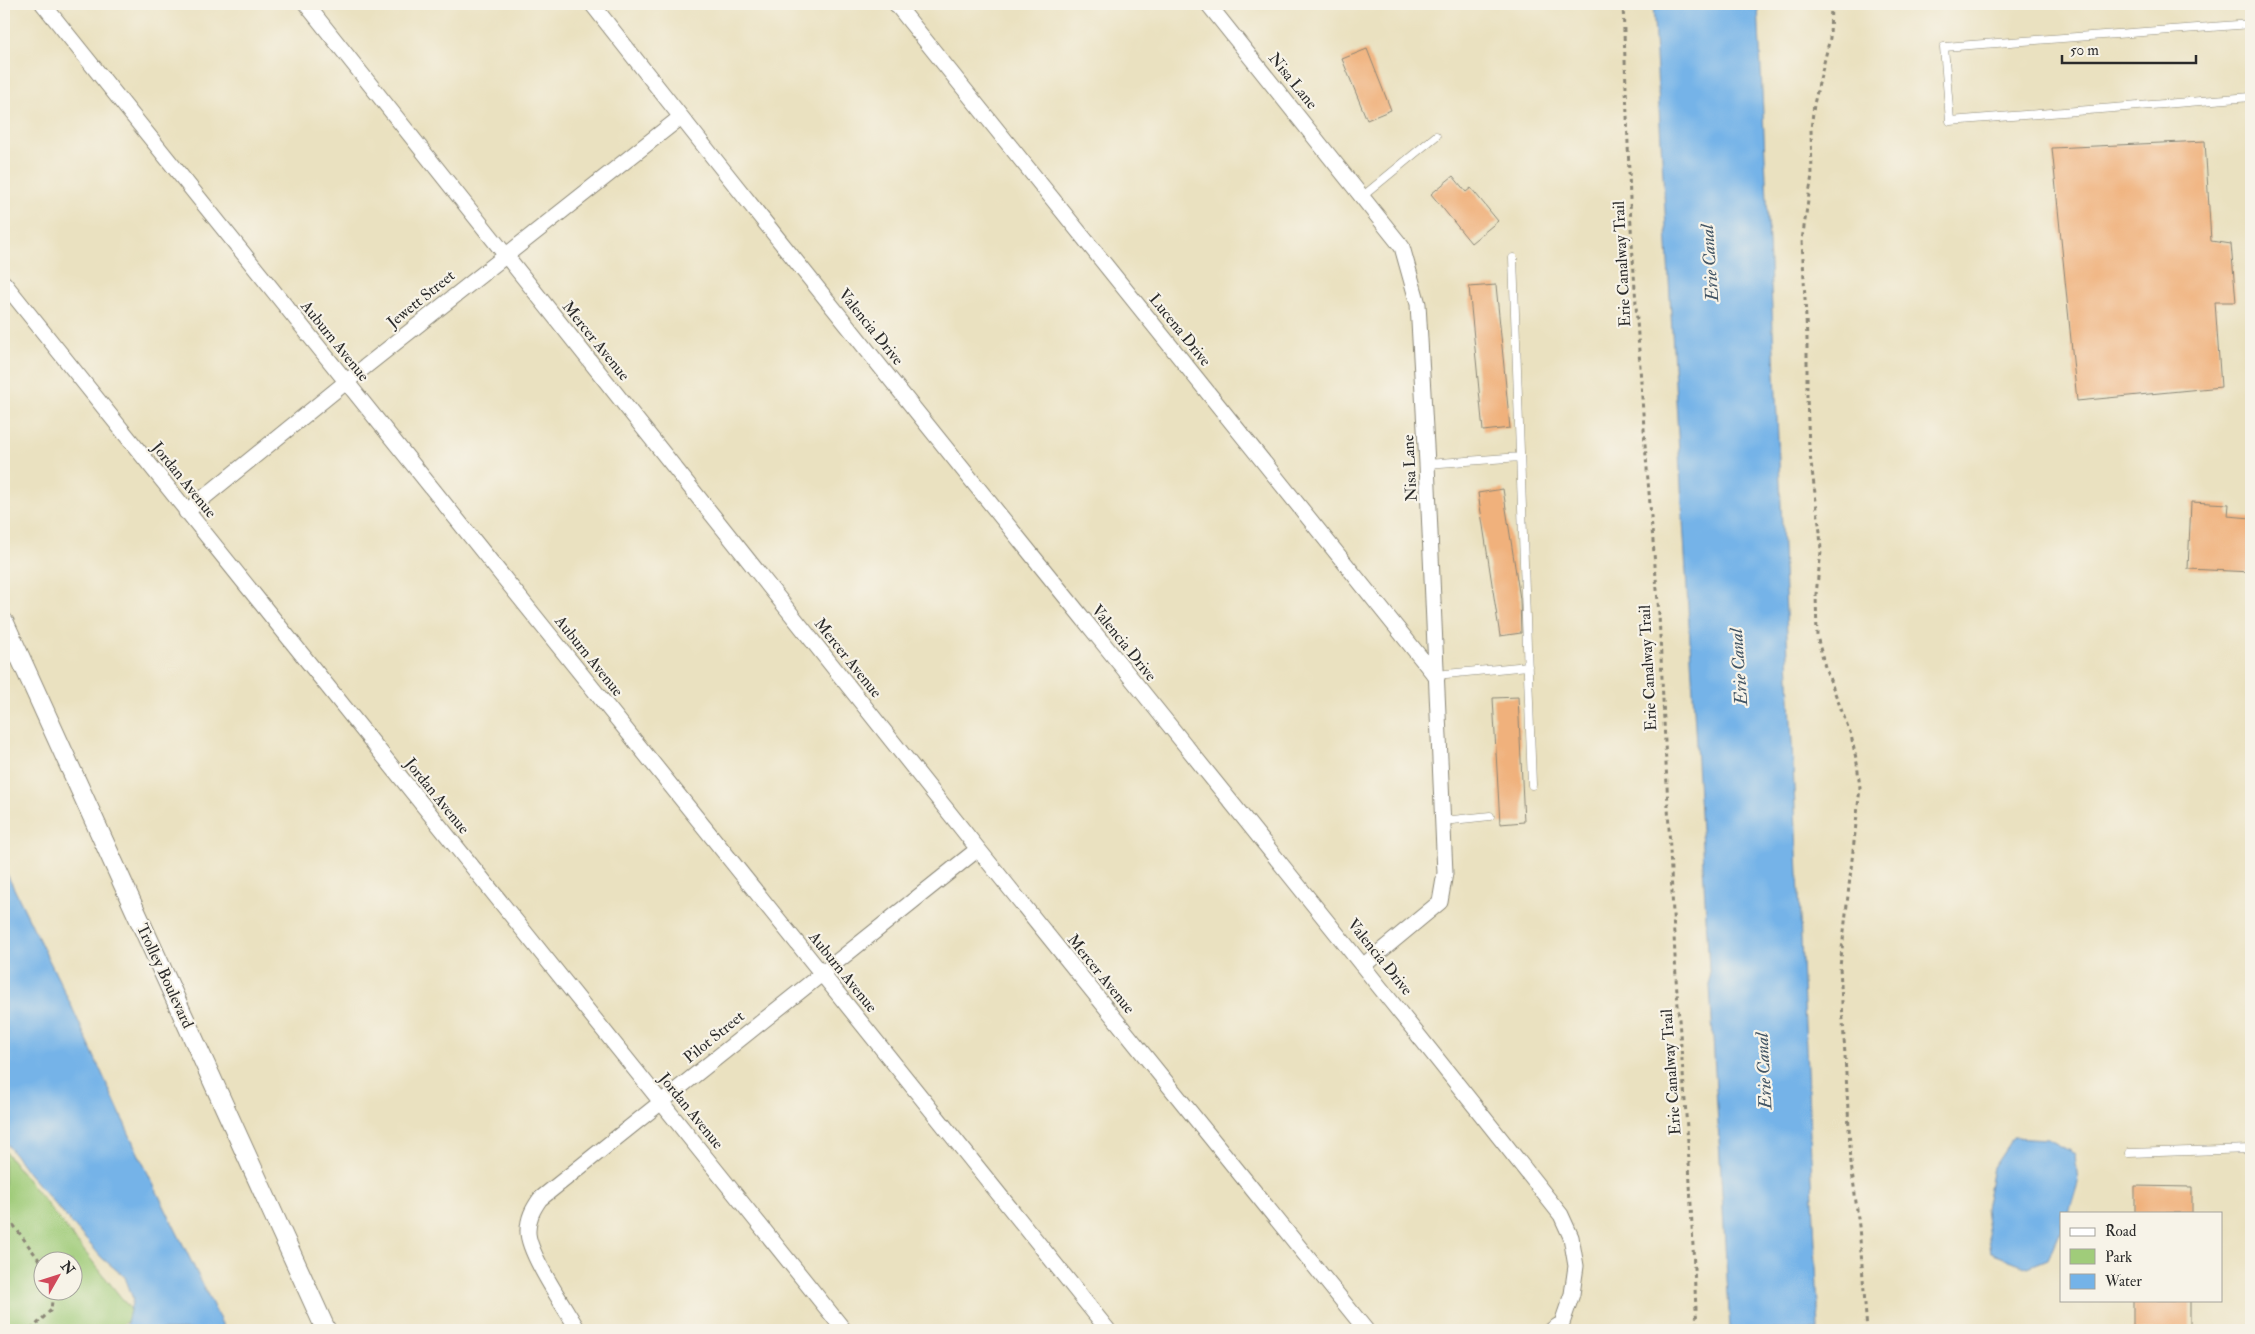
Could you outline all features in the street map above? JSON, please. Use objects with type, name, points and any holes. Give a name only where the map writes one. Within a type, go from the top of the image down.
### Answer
[{"type":"street","name":"Auburn Avenue","points":[[43,4],[1108,1330]]},
{"type":"street","name":"Mercer Avenue","points":[[306,4],[978,849],[1366,1330]]},
{"type":"street","name":"Valencia Drive","points":[[592,4],[1141,692],[1364,965],[1561,1215],[1571,1238],[1576,1266],[1572,1294],[1557,1326]]},
{"type":"street","name":"Lucena Drive","points":[[896,4],[1437,676]]},
{"type":"street","name":"Nisa Lane","points":[[1208,4],[1402,247],[1418,304],[1445,873],[1440,902],[1364,965]]},
{"type":"street","name":"Jewett Street","points":[[186,512],[505,255],[681,117]]},
{"type":"street","name":"Jordan Avenue","points":[[4,283],[844,1330]]},
{"type":"street","name":"Trolley Boulevard","points":[[4,622],[326,1330]]},
{"type":"street","name":"Pilot Street","points":[[578,1330],[532,1248],[528,1232],[530,1214],[540,1198],[978,849]]},
{"type":"lane","points":[[2251,24],[1944,47],[1950,121],[2251,97]]},
{"type":"lane","points":[[1363,196],[1436,136]]},
{"type":"lane","points":[[1513,258],[1532,785]]},
{"type":"lane","points":[[1427,464],[1520,457]]},
{"type":"lane","points":[[1437,676],[1528,666]]},
{"type":"lane","points":[[1443,821],[1490,816]]},
{"type":"lane","points":[[2129,1153],[2251,1149]]},
{"type":"path","name":"Erie Canalway Trail","points":[[1623,4],[1632,227],[1645,444],[1659,614],[1676,978],[1697,1285],[1697,1330]]},
{"type":"path","points":[[1831,4],[1830,38],[1814,104],[1812,175],[1802,240],[1802,263],[1807,338],[1809,447],[1821,552],[1816,594],[1818,636],[1825,667],[1851,735],[1860,788],[1840,967],[1851,1163],[1859,1226],[1868,1320],[1867,1330]]},
{"type":"path","points":[[4,1212],[33,1252]]},
{"type":"path","points":[[31,1330],[51,1310],[52,1302]]},
{"type":"green space","points":[[4,1150],[135,1315],[116,1330],[4,1330]]},
{"type":"water","name":"Erie Canal","points":[[1653,4],[1758,4],[1819,1330],[1730,1330]]},
{"type":"water","points":[[4,868],[71,1005],[137,1151],[225,1330],[125,1330],[133,1299],[125,1277],[102,1258],[28,1173],[4,1140]]},
{"type":"water","points":[[2013,1137],[2048,1139],[2075,1154],[2078,1183],[2069,1212],[2060,1212],[2060,1232],[2048,1259],[2028,1267],[1991,1253],[1985,1209],[1993,1167]]},
{"type":"building","points":[[1367,49],[1391,110],[1367,120],[1342,59]]},
{"type":"building","points":[[2205,141],[2211,241],[2231,244],[2236,302],[2215,302],[2221,387],[2077,401],[2052,148]]},
{"type":"building","points":[[1453,176],[1466,192],[1471,188],[1498,221],[1471,243],[1431,194]]},
{"type":"building","points":[[1496,285],[1510,428],[1483,431],[1469,287]]},
{"type":"building","points":[[1503,489],[1520,599],[1521,633],[1500,636],[1478,493]]},
{"type":"building","points":[[2191,502],[2229,504],[2228,516],[2251,518],[2251,572],[2188,569]]},
{"type":"building","points":[[1518,697],[1524,822],[1500,824],[1493,698]]},
{"type":"building","points":[[2135,1186],[2192,1187],[2192,1212],[2135,1212]]},
{"type":"building","points":[[2133,1302],[2190,1302],[2190,1330],[2133,1330]]}]
